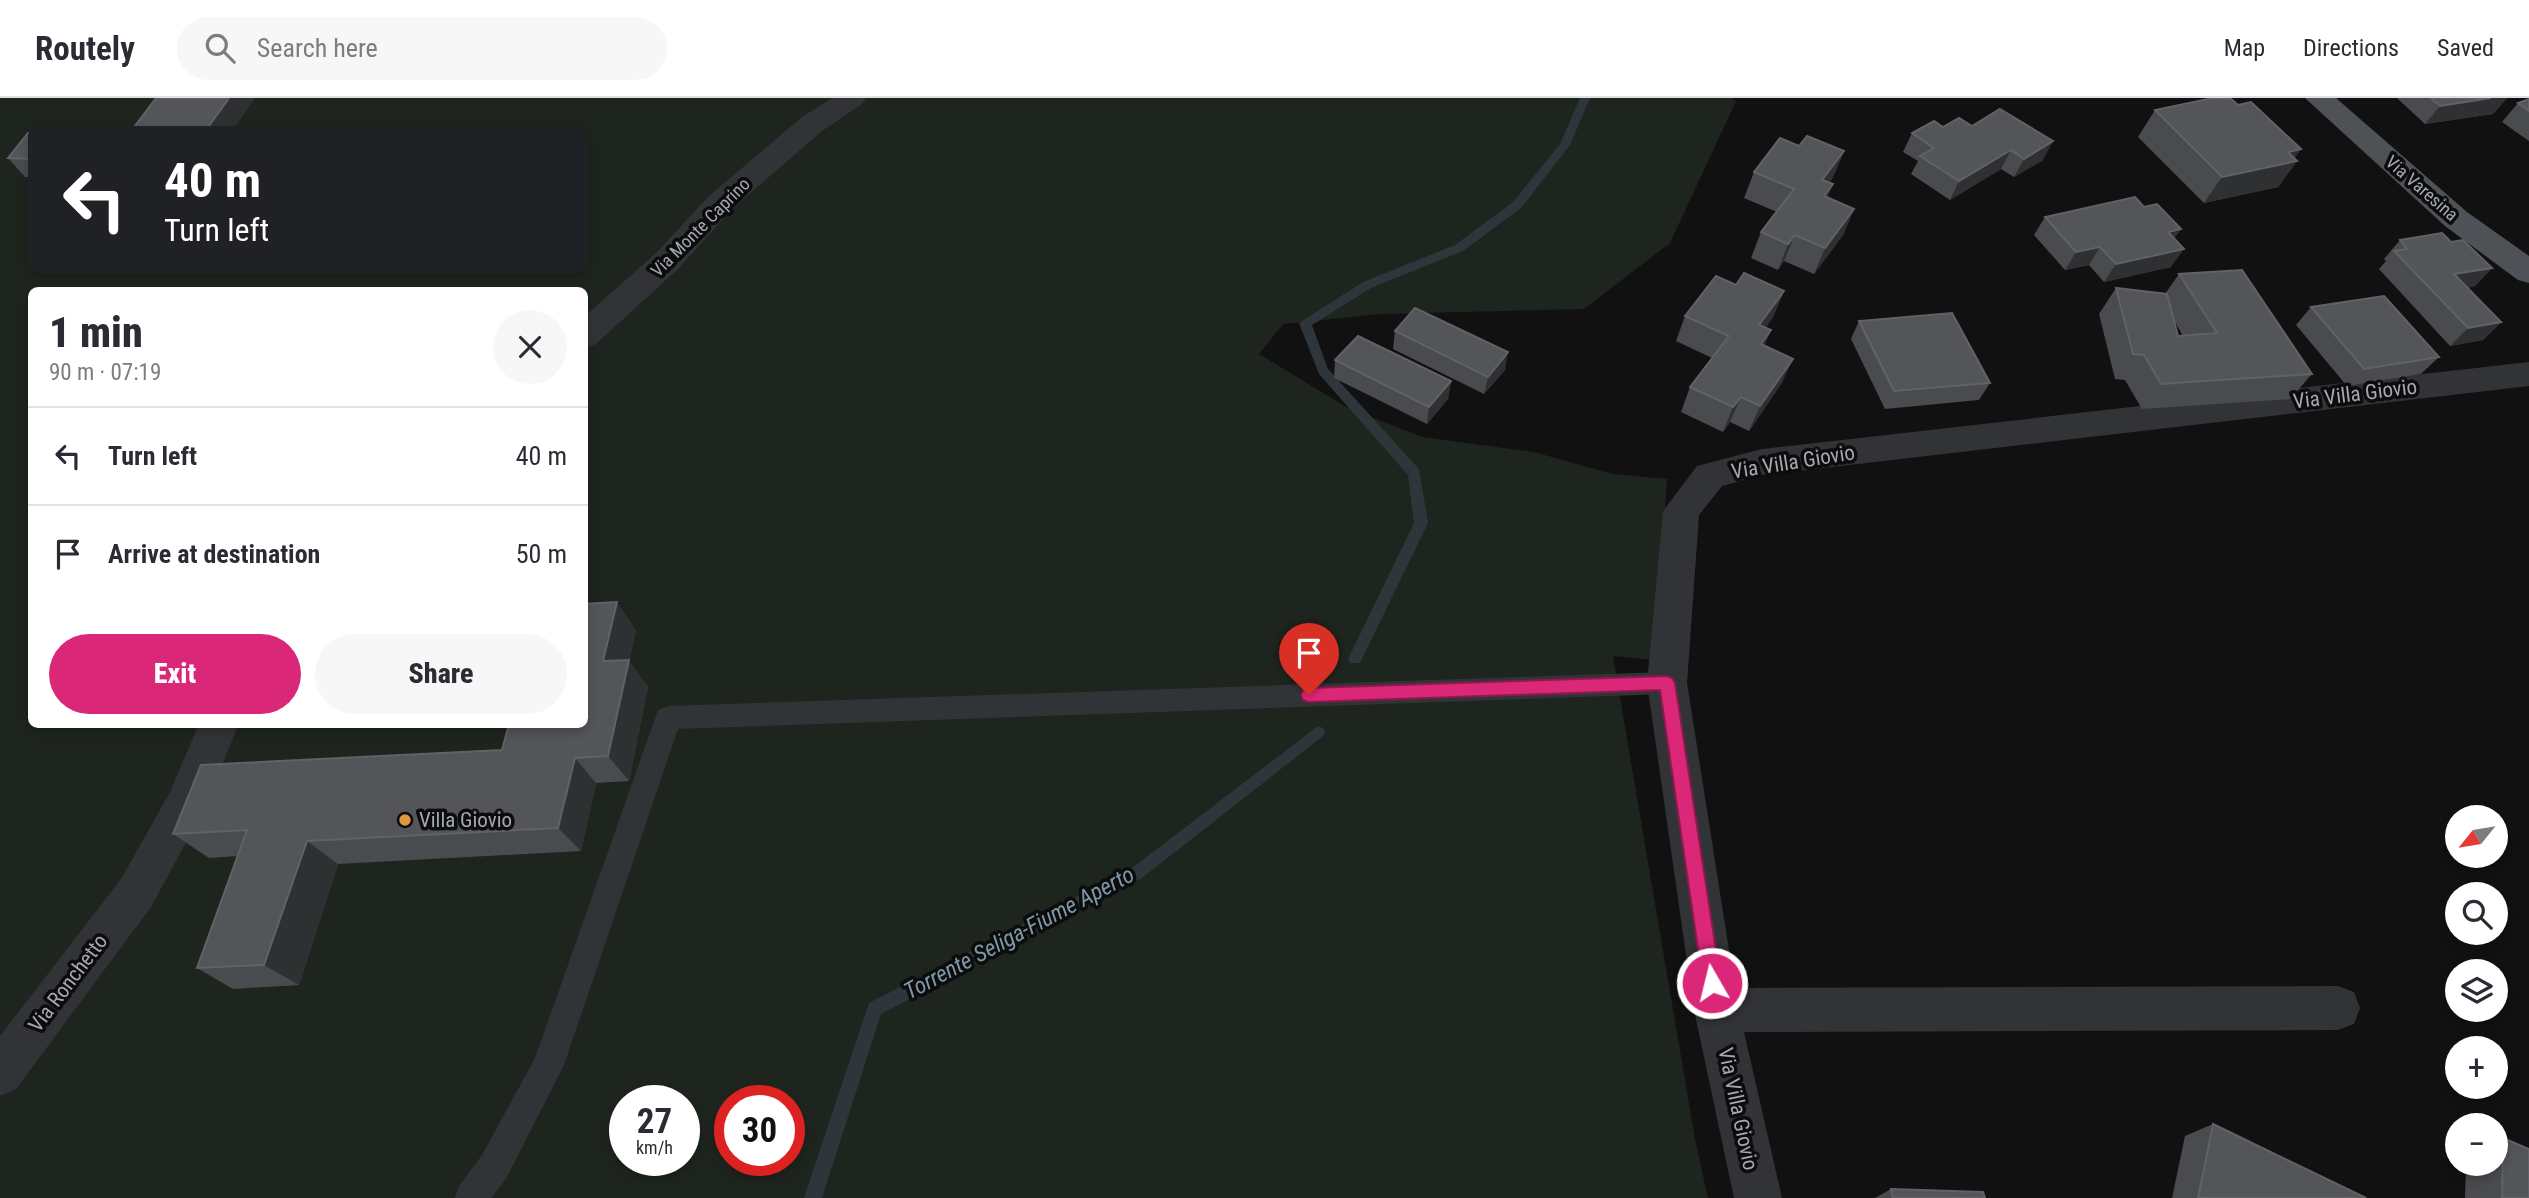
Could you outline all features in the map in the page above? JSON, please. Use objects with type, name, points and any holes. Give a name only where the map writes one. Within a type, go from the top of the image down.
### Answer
[{"type":"main road","name":"Via Varesina","points":[[2319,98],[2456,219],[2529,272]]},
{"type":"street","name":"Via Monte Caprino","points":[[588,332],[667,261],[720,203],[812,124],[852,98]]},
{"type":"street","name":"Via Villa Giovio","points":[[1758,1198],[1716,1010],[1667,683],[1681,511],[1710,476],[1762,462],[2529,374]]},
{"type":"street","name":"Via Ronchetto","points":[[0,1073],[136,893],[186,802],[217,728]]},
{"type":"street","points":[[1716,1010],[2338,1007]]},
{"type":"lane","points":[[471,1198],[494,1167],[548,1065],[668,718],[1667,683]]},
{"type":"shaded area","points":[[0,98],[1732,98],[1736,101],[1670,243],[1584,309],[1380,314],[1283,324],[1259,354],[1350,409],[1422,437],[1534,452],[1613,474],[1667,479],[1654,660],[1613,656],[1695,1139],[1708,1198],[0,1198]]},
{"type":"building","points":[[156,98],[229,98],[209,126],[135,126]]},
{"type":"building","points":[[2213,98],[2230,98],[2238,105],[2251,102],[2301,149],[2288,152],[2297,161],[2222,177],[2155,110]]},
{"type":"building","points":[[2431,98],[2491,98],[2440,106]]},
{"type":"building","points":[[2529,99],[2529,111],[2518,103]]},
{"type":"building","points":[[2000,109],[2053,141],[2024,159],[2011,150],[1959,181],[1920,156],[1934,148],[1912,133],[1934,121],[1943,127],[1959,118],[1972,126]]},
{"type":"building","points":[[28,133],[28,159],[8,158]]},
{"type":"building","points":[[1807,136],[1844,151],[1822,180],[1833,184],[1824,196],[1854,209],[1825,248],[1795,235],[1788,244],[1761,232],[1794,189],[1754,172],[1780,138],[1799,146]]},
{"type":"building","points":[[2135,197],[2144,207],[2157,204],[2181,229],[2168,232],[2184,249],[2116,264],[2100,247],[2076,252],[2045,217]]},
{"type":"building","points":[[2442,233],[2451,242],[2463,240],[2492,268],[2454,274],[2501,322],[2468,328],[2394,251],[2407,249],[2400,240]]},
{"type":"building","points":[[2242,270],[2312,374],[2161,384],[2144,355],[2133,354],[2116,288],[2167,294],[2178,336],[2217,333],[2179,274]]},
{"type":"building","points":[[1744,273],[1784,291],[1759,325],[1771,330],[1761,344],[1793,359],[1760,406],[1741,397],[1733,407],[1690,387],[1729,336],[1685,316],[1716,276],[1736,285]]},
{"type":"building","points":[[2384,296],[2439,357],[2364,369],[2311,307]]},
{"type":"building","points":[[1415,308],[1508,352],[1488,377],[1395,331]]},
{"type":"building","points":[[1952,313],[1990,383],[1894,391],[1859,321]]},
{"type":"building","points":[[1358,336],[1451,381],[1429,407],[1335,360]]},
{"type":"building","points":[[617,602],[603,661],[629,660],[608,756],[575,758],[558,828],[307,841],[264,965],[197,968],[247,830],[173,834],[201,765],[502,750],[508,728],[588,728],[588,604]]},
{"type":"building","points":[[2213,1124],[2366,1198],[2198,1198]]},
{"type":"building","points":[[2508,1140],[2529,1149],[2529,1198],[2502,1198],[2502,1176],[2508,1176]]},
{"type":"building","points":[[1891,1189],[1983,1192],[1985,1198],[1893,1198]]},
{"type":"waterway","name":"Torrente Seliga-Fiume Aperto","points":[[1355,659],[1421,523],[1414,473],[1323,371],[1305,323],[1367,285],[1459,248],[1517,205],[1565,145],[1585,98]]},
{"type":"waterway","name":"Torrente Seliga-Fiume Aperto","points":[[813,1198],[875,1009],[1137,873],[1318,732]]},
{"type":"place","name":"Villa Giovio","points":[[405,820]]},
{"type":"route","points":[[1309,695],[1667,683],[1712,983]]}]
